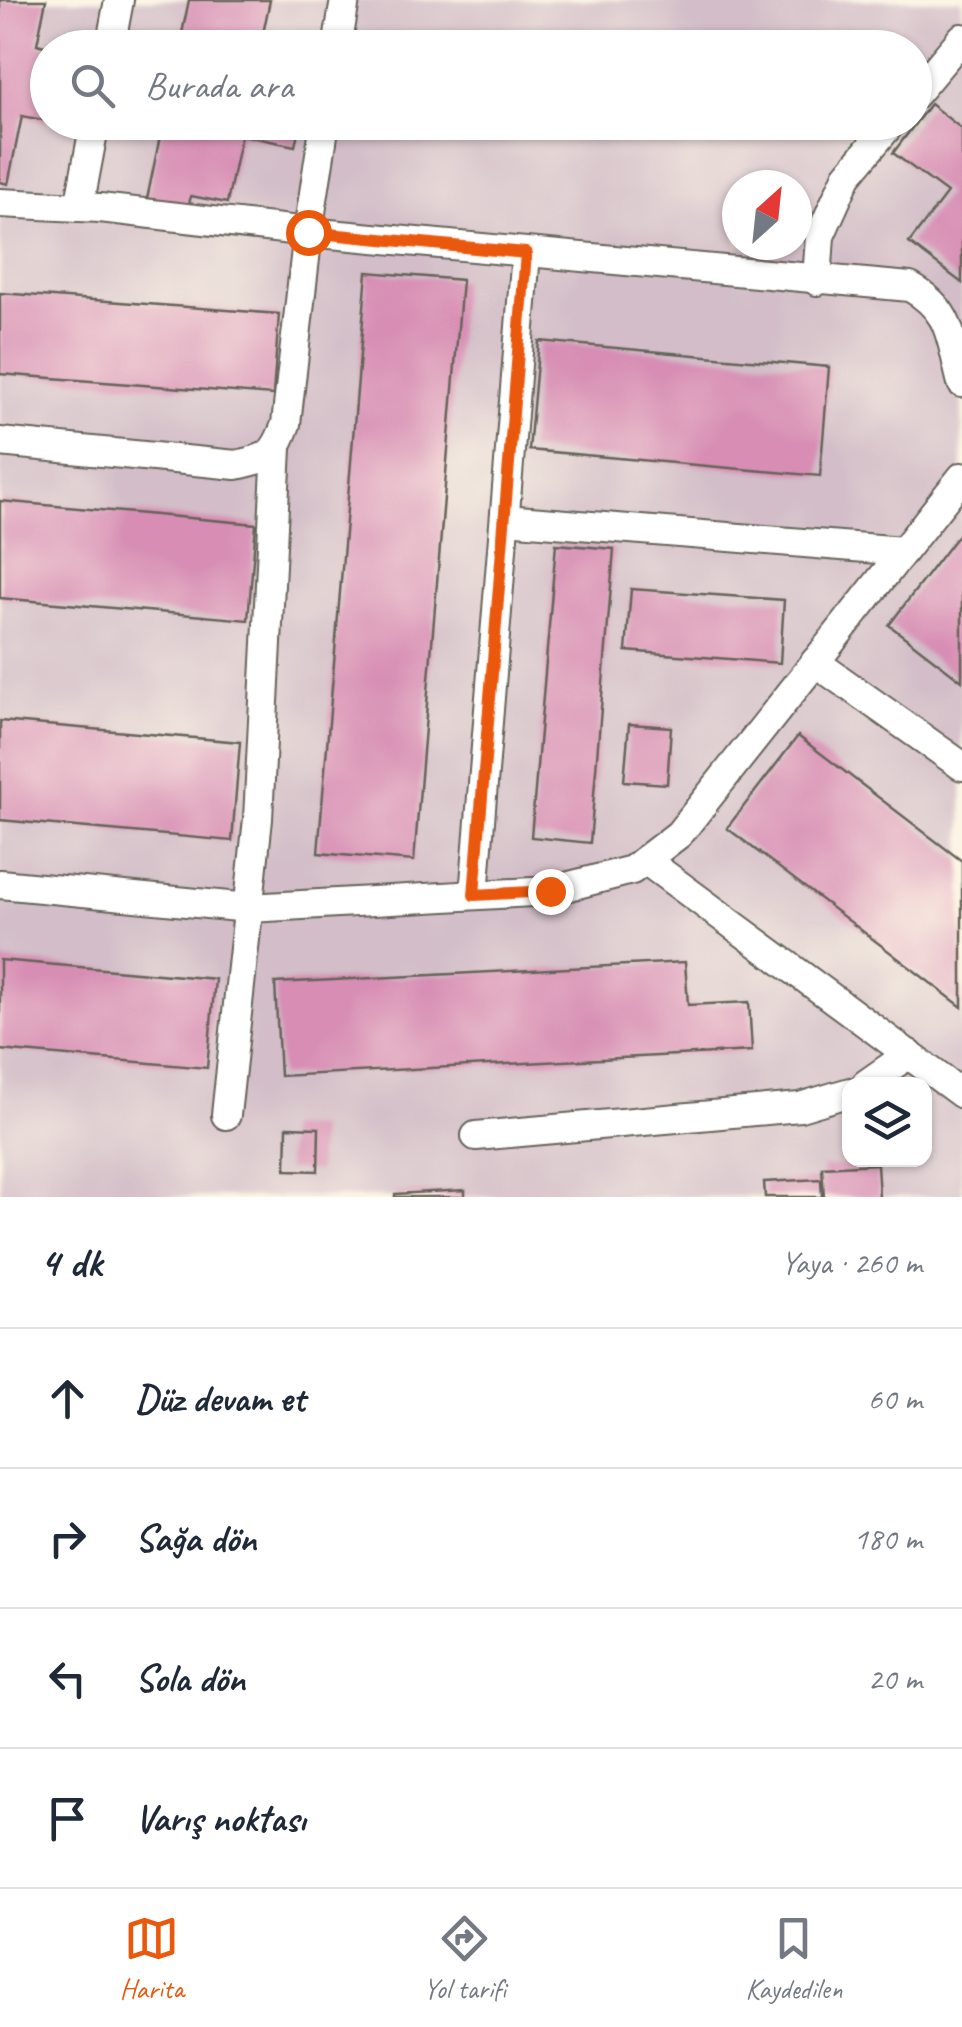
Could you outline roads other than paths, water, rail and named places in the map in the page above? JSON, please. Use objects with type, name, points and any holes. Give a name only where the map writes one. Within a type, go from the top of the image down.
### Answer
[{"type":"lane","points":[[113,30],[119,0]]},
{"type":"lane","points":[[340,30],[345,0]]},
{"type":"lane","points":[[932,74],[962,38]]},
{"type":"lane","points":[[79,207],[92,140]]},
{"type":"lane","points":[[226,1115],[258,819],[277,448],[286,424],[322,140]]},
{"type":"lane","points":[[816,281],[820,236],[847,176],[877,140]]},
{"type":"lane","points":[[0,203],[79,207],[910,288],[930,299],[944,314],[962,383]]},
{"type":"lane","points":[[474,895],[526,253]]},
{"type":"lane","points":[[0,442],[236,465],[264,459],[277,448]]},
{"type":"lane","points":[[0,884],[249,908],[550,891],[632,870],[679,834],[962,477]]},
{"type":"lane","points":[[505,519],[903,551]]},
{"type":"lane","points":[[816,662],[962,766]]},
{"type":"lane","points":[[645,860],[962,1094]]},
{"type":"lane","points":[[876,1077],[908,1054]]},
{"type":"lane","points":[[476,1136],[800,1107],[842,1094]]}]
